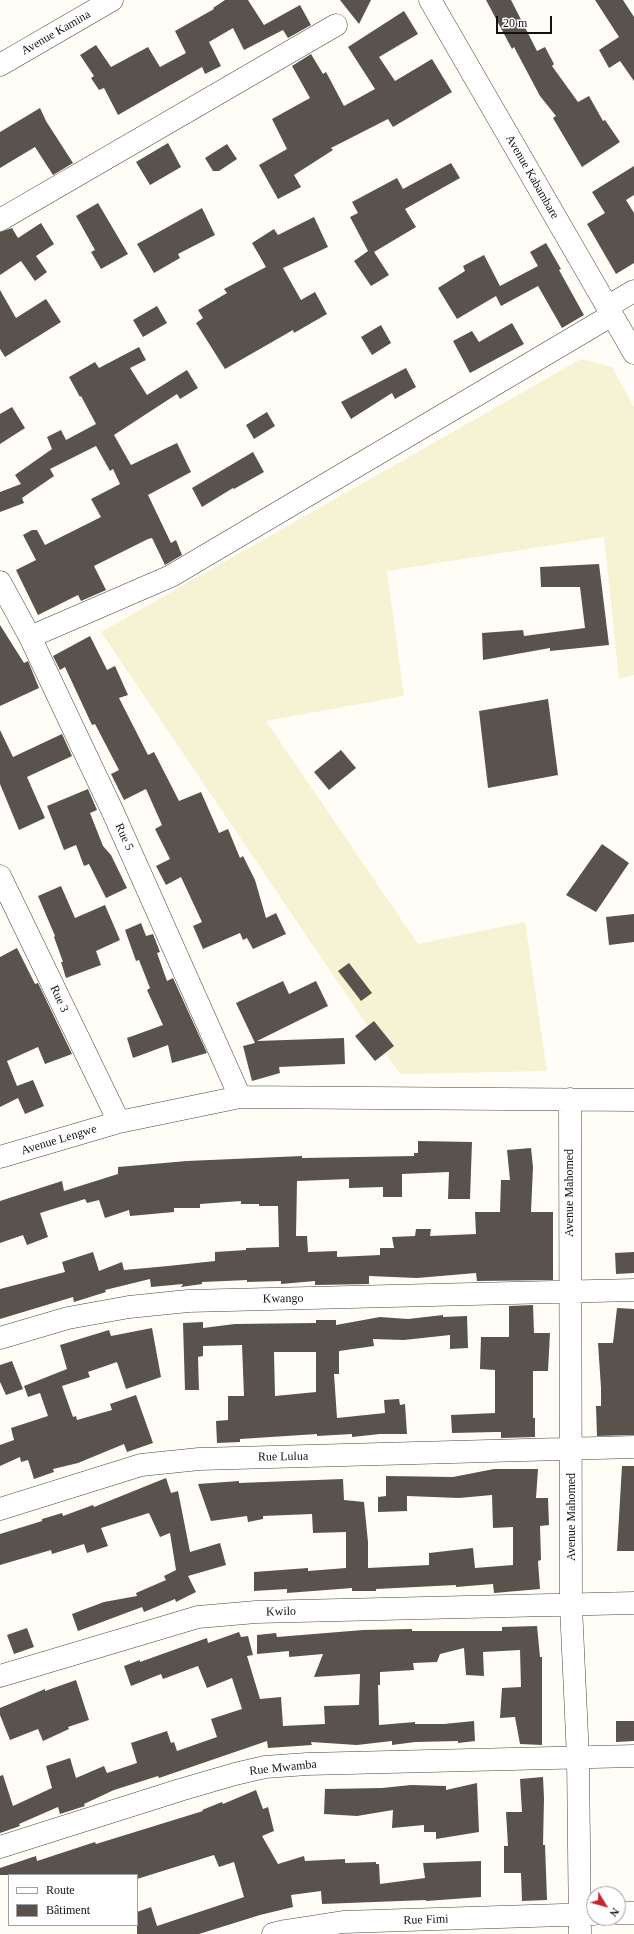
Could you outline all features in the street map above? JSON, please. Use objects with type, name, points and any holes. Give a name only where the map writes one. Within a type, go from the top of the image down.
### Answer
[{"type":"street","name":"Avenue Kamina","points":[[0,65],[112,0]]},
{"type":"street","name":"Avenue Kabambare","points":[[430,0],[634,353]]},
{"type":"street","points":[[0,220],[336,25]]},
{"type":"street","points":[[30,638],[171,576],[609,311],[634,291]]},
{"type":"street","name":"Rue 5","points":[[0,582],[30,638],[112,810],[240,1097]]},
{"type":"street","name":"Rue 3","points":[[0,876],[118,1122]]},
{"type":"street","name":"Avenue Lengwe","points":[[0,1157],[118,1122],[240,1097],[634,1100]]},
{"type":"street","name":"Avenue Mahomed","points":[[570,1099],[569,1293],[572,1448],[571,1606],[585,1921]]},
{"type":"street","name":"Kwango","points":[[0,1338],[68,1318],[129,1307],[188,1300],[569,1293],[634,1290]]},
{"type":"street","name":"Rue Lulua","points":[[0,1509],[141,1465],[199,1459],[634,1447]]},
{"type":"street","name":"Kwilo","points":[[0,1676],[198,1617],[256,1612],[571,1606],[634,1603]]},
{"type":"street","name":"Rue Mwamba","points":[[0,1848],[180,1790],[265,1767],[307,1764],[634,1756]]},
{"type":"street","name":"Rue Fimi","points":[[273,1934],[343,1922],[585,1921]]},
{"type":"shaded area","points":[[581,359],[612,367],[634,407],[634,675],[619,679],[604,537],[387,571],[404,696],[266,721],[418,944],[525,922],[547,1071],[400,1074],[101,632]]},
{"type":"building","points":[[225,0],[248,0],[264,25],[300,5],[311,25],[288,38],[283,30],[244,50],[233,28],[209,42],[221,66],[205,74],[202,67],[118,115],[104,88],[99,90],[91,78],[94,76],[80,55],[96,45],[111,67],[148,47],[160,67],[186,53],[175,31],[214,9],[213,8]]},
{"type":"building","points":[[340,0],[371,0],[359,24]]},
{"type":"building","points":[[486,0],[511,0],[537,51],[545,47],[554,64],[552,66],[578,102],[589,96],[603,121],[605,120],[620,142],[582,167],[553,118],[556,116],[540,96],[514,47],[512,49]]},
{"type":"building","points":[[595,0],[623,0],[634,17],[634,81],[620,61],[609,68],[599,50],[619,37]]},
{"type":"building","points":[[404,11],[418,34],[379,57],[395,81],[432,59],[452,92],[393,127],[388,119],[331,148],[333,150],[294,175],[301,187],[278,199],[259,165],[287,149],[272,119],[310,98],[292,66],[311,54],[323,74],[326,72],[344,106],[375,89],[348,47]]},
{"type":"building","points":[[40,108],[46,121],[73,163],[53,175],[35,147],[0,168],[0,132]]},
{"type":"building","points":[[168,143],[181,167],[150,185],[136,162]]},
{"type":"building","points":[[227,144],[237,159],[219,171],[213,171],[205,158]]},
{"type":"building","points":[[451,163],[460,178],[405,209],[416,227],[374,252],[389,275],[371,286],[354,261],[368,251],[350,217],[358,213],[352,202],[397,178],[403,189]]},
{"type":"building","points":[[634,166],[634,195],[626,200],[634,213],[634,263],[616,274],[587,224],[605,213],[592,192]]},
{"type":"building","points":[[98,203],[128,254],[101,269],[91,252],[95,250],[76,216]]},
{"type":"building","points":[[202,208],[215,235],[178,254],[180,258],[154,273],[137,244]]},
{"type":"building","points":[[314,217],[328,247],[283,268],[301,300],[315,292],[327,314],[294,333],[293,330],[225,369],[196,323],[203,318],[198,310],[227,293],[224,289],[266,267],[252,243],[274,229],[278,235]]},
{"type":"building","points":[[41,223],[54,244],[36,256],[47,272],[35,281],[21,261],[0,275],[0,232],[12,228],[18,238]]},
{"type":"building","points":[[546,243],[584,315],[562,328],[538,286],[501,306],[496,296],[457,319],[438,288],[465,271],[463,266],[484,255],[500,286],[538,266],[530,252]]},
{"type":"building","points":[[0,290],[16,318],[46,299],[61,322],[5,357],[0,349]]},
{"type":"building","points":[[157,306],[167,323],[143,337],[133,320]]},
{"type":"building","points":[[512,323],[524,344],[470,373],[453,341],[472,331],[479,342]]},
{"type":"building","points":[[381,325],[391,343],[372,355],[361,337]]},
{"type":"building","points":[[139,347],[146,360],[130,368],[147,395],[187,370],[198,388],[180,399],[177,394],[114,435],[131,465],[177,443],[191,472],[148,495],[171,543],[176,540],[182,555],[165,565],[152,538],[148,539],[94,566],[106,590],[81,601],[78,595],[38,615],[16,570],[36,560],[23,535],[32,530],[37,530],[45,545],[101,517],[91,499],[120,484],[113,469],[110,471],[96,446],[50,469],[54,476],[22,498],[24,503],[0,512],[0,492],[21,484],[15,475],[52,449],[47,437],[61,430],[66,440],[96,424],[69,377],[95,362],[99,368]]},
{"type":"building","points":[[406,368],[416,387],[395,399],[392,393],[351,419],[341,402]]},
{"type":"building","points":[[12,407],[25,428],[0,444],[0,414]]},
{"type":"building","points":[[267,412],[275,426],[254,439],[246,425]]},
{"type":"building","points":[[253,452],[264,472],[234,489],[233,488],[202,507],[192,488]]},
{"type":"building","points":[[599,564],[609,645],[550,651],[550,648],[483,660],[482,633],[523,630],[524,636],[585,628],[580,587],[541,587],[540,567]]},
{"type":"building","points":[[0,625],[24,663],[28,661],[39,688],[0,706]]},
{"type":"building","points":[[90,636],[107,670],[115,666],[128,695],[119,698],[148,755],[154,752],[179,801],[201,792],[219,833],[228,829],[240,858],[243,856],[255,880],[266,918],[276,913],[286,934],[253,949],[247,938],[243,940],[240,933],[203,949],[193,926],[202,922],[181,877],[166,885],[156,866],[170,859],[155,829],[162,825],[146,789],[124,800],[111,774],[119,770],[95,724],[92,725],[65,667],[60,670],[53,656]]},
{"type":"building","points":[[548,699],[558,775],[488,788],[479,711]]},
{"type":"building","points":[[0,730],[13,757],[62,734],[72,756],[27,777],[45,818],[19,830],[0,784]]},
{"type":"building","points":[[341,750],[356,768],[329,790],[314,772]]},
{"type":"building","points":[[88,789],[97,810],[90,813],[103,846],[111,855],[127,888],[106,898],[89,864],[84,866],[76,845],[64,850],[47,806]]},
{"type":"building","points":[[602,844],[629,863],[596,912],[566,895]]},
{"type":"building","points":[[61,886],[75,918],[105,905],[120,940],[96,951],[101,965],[66,978],[61,962],[63,962],[54,937],[55,936],[38,896]]},
{"type":"building","points":[[634,914],[634,942],[609,945],[606,917]]},
{"type":"building","points":[[141,923],[146,936],[153,934],[160,952],[157,953],[167,981],[173,978],[207,1053],[172,1063],[168,1045],[133,1058],[127,1038],[163,1025],[147,990],[150,988],[139,960],[136,961],[125,930]]},
{"type":"building","points":[[17,948],[35,984],[38,983],[72,1054],[45,1064],[38,1047],[7,1061],[17,1086],[33,1080],[44,1106],[25,1114],[18,1098],[0,1107],[0,957]]},
{"type":"building","points":[[349,963],[372,993],[361,1001],[338,971]]},
{"type":"building","points":[[283,981],[289,994],[316,981],[328,1006],[257,1041],[344,1038],[345,1064],[279,1067],[280,1073],[252,1081],[243,1046],[255,1043],[236,1003]]},
{"type":"building","points":[[374,1021],[394,1046],[375,1061],[355,1036]]},
{"type":"building","points":[[418,1141],[472,1142],[470,1199],[448,1199],[449,1172],[402,1174],[402,1197],[383,1197],[383,1187],[349,1188],[349,1179],[297,1181],[296,1236],[307,1236],[308,1252],[337,1251],[337,1257],[380,1255],[380,1248],[394,1248],[392,1237],[415,1236],[416,1229],[431,1229],[430,1236],[476,1234],[475,1212],[500,1212],[501,1180],[510,1180],[507,1150],[531,1148],[533,1167],[531,1212],[553,1212],[553,1280],[477,1281],[476,1273],[417,1278],[369,1276],[369,1284],[315,1285],[315,1281],[281,1284],[281,1281],[247,1282],[247,1280],[202,1282],[202,1284],[181,1287],[183,1284],[151,1287],[150,1279],[105,1290],[106,1292],[74,1302],[73,1297],[0,1319],[0,1289],[65,1272],[62,1262],[93,1252],[99,1271],[122,1262],[124,1270],[168,1266],[215,1261],[215,1252],[246,1250],[246,1248],[279,1247],[278,1206],[241,1204],[241,1201],[200,1204],[200,1208],[174,1208],[174,1212],[130,1216],[129,1210],[105,1218],[99,1200],[87,1203],[85,1199],[40,1213],[48,1237],[27,1245],[23,1235],[0,1243],[0,1201],[62,1181],[64,1191],[118,1174],[118,1167],[187,1161],[302,1156],[302,1158],[414,1156],[414,1153],[418,1153]]},
{"type":"building","points":[[634,1252],[634,1273],[616,1274],[615,1253]]},
{"type":"building","points":[[533,1305],[534,1333],[550,1333],[548,1371],[533,1371],[533,1418],[535,1418],[535,1437],[501,1438],[501,1432],[452,1433],[451,1415],[495,1413],[495,1370],[480,1369],[481,1337],[509,1337],[509,1306]]},
{"type":"building","points":[[617,1308],[634,1309],[634,1435],[597,1436],[596,1406],[601,1406],[598,1343],[613,1343]]},
{"type":"building","points":[[443,1315],[443,1317],[467,1316],[468,1348],[450,1349],[450,1335],[404,1340],[373,1339],[374,1346],[339,1351],[339,1374],[334,1374],[337,1418],[385,1413],[384,1400],[399,1399],[400,1405],[405,1404],[407,1434],[380,1434],[352,1437],[352,1434],[317,1436],[317,1434],[240,1439],[240,1442],[217,1443],[216,1421],[228,1420],[228,1396],[244,1396],[242,1345],[203,1346],[203,1356],[198,1357],[199,1390],[185,1390],[183,1323],[203,1322],[203,1328],[235,1324],[316,1323],[316,1320],[336,1320],[336,1325],[380,1317],[408,1319]],"holes":[[[274,1352],[316,1352],[316,1392],[275,1396]]]},
{"type":"building","points":[[152,1328],[161,1377],[126,1389],[117,1362],[88,1372],[90,1377],[62,1386],[73,1417],[76,1416],[77,1420],[112,1410],[110,1404],[136,1395],[153,1443],[127,1452],[124,1444],[78,1463],[53,1469],[54,1472],[34,1479],[28,1460],[21,1462],[20,1457],[0,1466],[0,1445],[14,1440],[11,1428],[48,1416],[40,1393],[28,1397],[24,1386],[67,1369],[60,1345],[109,1330],[111,1336]]},
{"type":"building","points":[[12,1361],[23,1389],[6,1395],[0,1382],[0,1365]]},
{"type":"building","points":[[622,1466],[634,1466],[634,1551],[617,1551]]},
{"type":"building","points":[[494,1469],[538,1469],[536,1498],[548,1498],[549,1525],[540,1526],[541,1560],[538,1561],[540,1589],[494,1593],[493,1584],[456,1587],[456,1585],[376,1589],[376,1591],[352,1591],[352,1588],[287,1593],[287,1589],[254,1591],[254,1572],[308,1568],[308,1571],[346,1568],[346,1532],[313,1533],[312,1514],[263,1516],[263,1519],[248,1522],[247,1516],[211,1521],[198,1484],[239,1481],[239,1483],[343,1479],[344,1500],[364,1502],[368,1542],[368,1568],[429,1565],[429,1553],[473,1548],[475,1568],[513,1565],[513,1527],[493,1528],[492,1495],[459,1498],[407,1496],[407,1511],[378,1512],[378,1497],[386,1496],[386,1476],[453,1477]]},
{"type":"building","points":[[166,1478],[171,1493],[178,1491],[190,1552],[220,1543],[226,1565],[188,1576],[196,1592],[176,1602],[175,1599],[144,1612],[142,1607],[78,1631],[72,1614],[104,1602],[137,1596],[136,1593],[166,1580],[164,1576],[176,1570],[170,1533],[160,1537],[149,1513],[101,1528],[108,1546],[87,1553],[84,1544],[52,1554],[51,1550],[0,1565],[0,1534],[62,1513],[63,1516],[93,1505],[94,1507]]},
{"type":"building","points":[[537,1626],[540,1657],[542,1657],[542,1745],[520,1744],[515,1717],[500,1718],[502,1688],[521,1687],[520,1650],[483,1652],[484,1676],[466,1675],[464,1648],[440,1654],[437,1662],[413,1663],[414,1670],[380,1672],[380,1685],[378,1685],[379,1725],[415,1722],[415,1724],[444,1724],[474,1721],[475,1741],[458,1743],[458,1741],[415,1742],[392,1745],[392,1741],[357,1745],[311,1742],[312,1745],[268,1748],[267,1741],[159,1778],[158,1776],[114,1790],[84,1804],[85,1806],[60,1814],[58,1807],[19,1824],[20,1826],[0,1833],[0,1776],[3,1775],[13,1806],[52,1788],[46,1766],[70,1758],[76,1778],[104,1766],[107,1773],[137,1763],[131,1743],[167,1731],[171,1743],[174,1742],[177,1751],[217,1737],[211,1719],[242,1709],[232,1678],[207,1688],[198,1666],[163,1679],[161,1674],[131,1686],[124,1666],[140,1660],[140,1662],[207,1638],[208,1643],[239,1632],[241,1637],[248,1636],[253,1655],[247,1656],[260,1699],[281,1697],[283,1726],[325,1724],[324,1706],[359,1705],[360,1674],[314,1677],[323,1654],[289,1657],[289,1651],[257,1654],[257,1635],[276,1633],[277,1637],[363,1630],[412,1629],[412,1631],[502,1631],[502,1627]]},
{"type":"building","points":[[27,1628],[34,1647],[14,1654],[7,1635]]},
{"type":"building","points":[[76,1680],[89,1720],[68,1727],[69,1729],[43,1741],[38,1729],[10,1740],[0,1715],[0,1708],[45,1689],[45,1691]]},
{"type":"building","points":[[616,1721],[634,1721],[634,1741],[616,1742]]},
{"type":"building","points":[[543,1777],[543,1845],[545,1845],[547,1900],[522,1901],[521,1873],[504,1873],[504,1846],[508,1846],[506,1812],[522,1812],[520,1779]]},
{"type":"building","points":[[477,1783],[479,1832],[436,1839],[436,1832],[424,1832],[424,1825],[392,1828],[393,1810],[357,1816],[324,1814],[325,1789],[382,1788],[411,1785],[446,1786],[446,1790]]},
{"type":"building","points":[[256,1790],[263,1809],[268,1807],[274,1831],[262,1836],[278,1864],[304,1856],[305,1861],[345,1859],[345,1863],[376,1862],[376,1864],[379,1864],[380,1884],[425,1878],[423,1863],[481,1861],[481,1897],[426,1901],[322,1904],[321,1891],[291,1895],[293,1907],[260,1915],[199,1934],[137,1934],[138,1912],[151,1907],[157,1926],[244,1897],[234,1862],[219,1867],[214,1855],[138,1879],[138,1874],[0,1875],[0,1868],[36,1856],[37,1861],[95,1842],[96,1844],[203,1811],[202,1810],[222,1802],[223,1804]]}]
